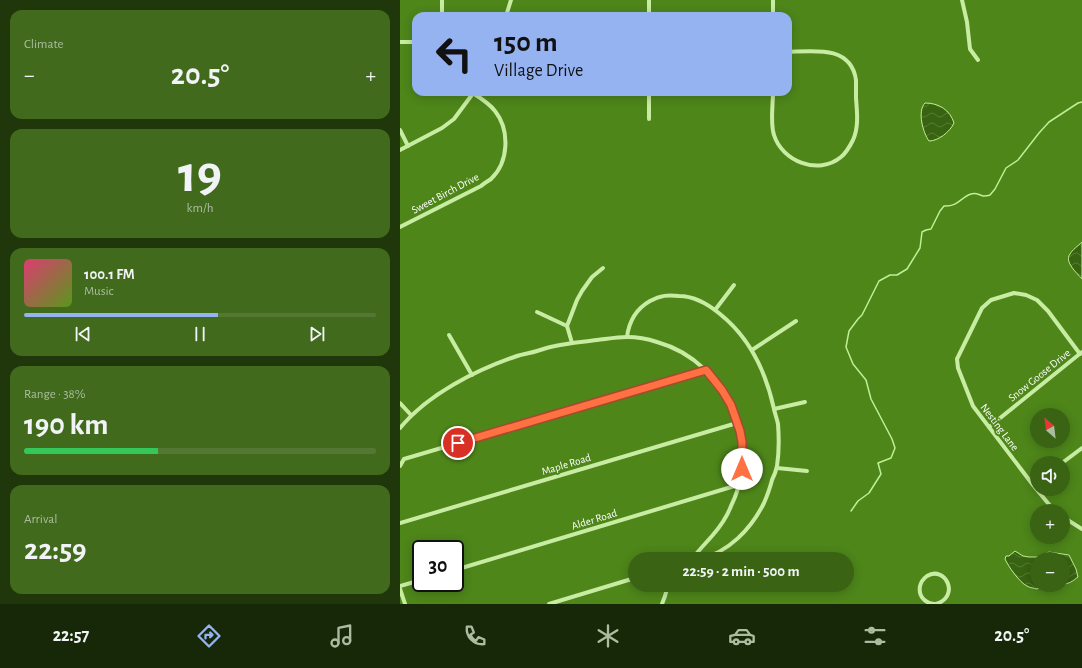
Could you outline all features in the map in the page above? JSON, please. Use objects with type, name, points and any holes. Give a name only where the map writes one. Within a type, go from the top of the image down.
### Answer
[{"type":"street","points":[[442,0],[442,12]]},
{"type":"street","points":[[507,12],[511,0]]},
{"type":"street","points":[[649,0],[649,12]]},
{"type":"street","points":[[772,0],[773,12]]},
{"type":"street","points":[[962,0],[967,22],[970,49],[978,60]]},
{"type":"street","points":[[400,42],[412,42]]},
{"type":"street","points":[[773,96],[774,133],[778,145],[785,154],[801,163],[822,165],[831,163],[841,157],[848,149],[854,139],[857,127],[856,79],[852,69],[847,61],[837,54],[826,51],[792,52]]},
{"type":"street","points":[[400,150],[442,128],[454,119],[470,96]]},
{"type":"street","name":"Sweet Birch Drive","points":[[400,227],[481,186],[491,178],[498,169],[504,156],[506,143],[505,131],[501,120],[495,111],[478,96]]},
{"type":"street","points":[[649,96],[649,119]]},
{"type":"street","points":[[400,130],[408,146]]},
{"type":"street","points":[[572,343],[567,326],[577,300],[592,277],[603,268]]},
{"type":"street","points":[[715,310],[734,285]]},
{"type":"street","name":"Nesting Lane","points":[[1030,478],[973,406],[958,368],[957,359],[982,308],[991,300],[1014,293],[1026,295],[1036,300],[1048,311],[1081,353]]},
{"type":"street","points":[[627,337],[631,320],[637,311],[645,304],[658,297],[686,296],[702,302],[726,318],[752,350],[766,379],[778,424],[777,468],[768,495],[752,522],[743,534],[734,542],[717,552]]},
{"type":"street","points":[[537,312],[567,326]]},
{"type":"street","points":[[752,350],[796,321]]},
{"type":"street","points":[[449,335],[472,375]]},
{"type":"street","points":[[400,428],[411,415],[450,386],[518,356],[553,346],[627,337],[656,341],[674,348],[688,355],[706,370],[722,390],[731,405],[740,431],[742,442],[742,469],[733,502],[726,517],[713,535],[697,552]]},
{"type":"street","name":"Snow Goose Drive","points":[[989,427],[1081,353]]},
{"type":"street","points":[[400,466],[404,459],[706,370]]},
{"type":"street","points":[[774,409],[805,402]]},
{"type":"street","points":[[400,403],[411,415]]},
{"type":"street","name":"Maple Road","points":[[400,523],[737,423]]},
{"type":"street","points":[[1070,457],[1082,448]]},
{"type":"street","points":[[777,468],[807,471]]},
{"type":"street","name":"Alder Road","points":[[464,567],[738,485]]},
{"type":"street","points":[[1070,521],[1082,529]]},
{"type":"street","points":[[936,574],[942,576],[947,581],[950,590],[944,601],[936,604],[932,604],[923,599],[920,592],[920,587],[926,577],[936,574]]},
{"type":"street","points":[[549,604],[628,580]]},
{"type":"street","points":[[400,586],[412,583]]},
{"type":"street","points":[[400,589],[405,604]]},
{"type":"street","points":[[662,604],[667,592]]},
{"type":"water","points":[[925,103],[935,104],[943,108],[950,114],[954,123],[950,130],[932,141],[929,141],[923,128],[921,111]]},
{"type":"water","points":[[1082,242],[1082,279],[1070,264],[1069,257],[1072,251]]},
{"type":"water","points":[[1015,551],[1023,556],[1030,557],[1030,587],[1024,584],[1011,570],[1005,559],[1006,556],[1009,556]]},
{"type":"water","points":[[1070,557],[1078,577],[1070,582]]},
{"type":"waterway","points":[[851,511],[858,501],[869,493],[881,474],[878,463],[891,458],[895,448],[892,439],[871,399],[866,380],[853,364],[846,347],[849,331],[862,315],[879,281],[890,275],[897,275],[907,269],[920,248],[922,232],[931,229],[944,206],[953,205],[973,193],[983,196],[990,195],[995,189],[1006,168],[1018,160],[1049,122],[1078,103],[1082,102]]},
{"type":"route","points":[[458,443],[706,370],[722,390],[731,405],[740,431],[742,442],[742,469]]}]
